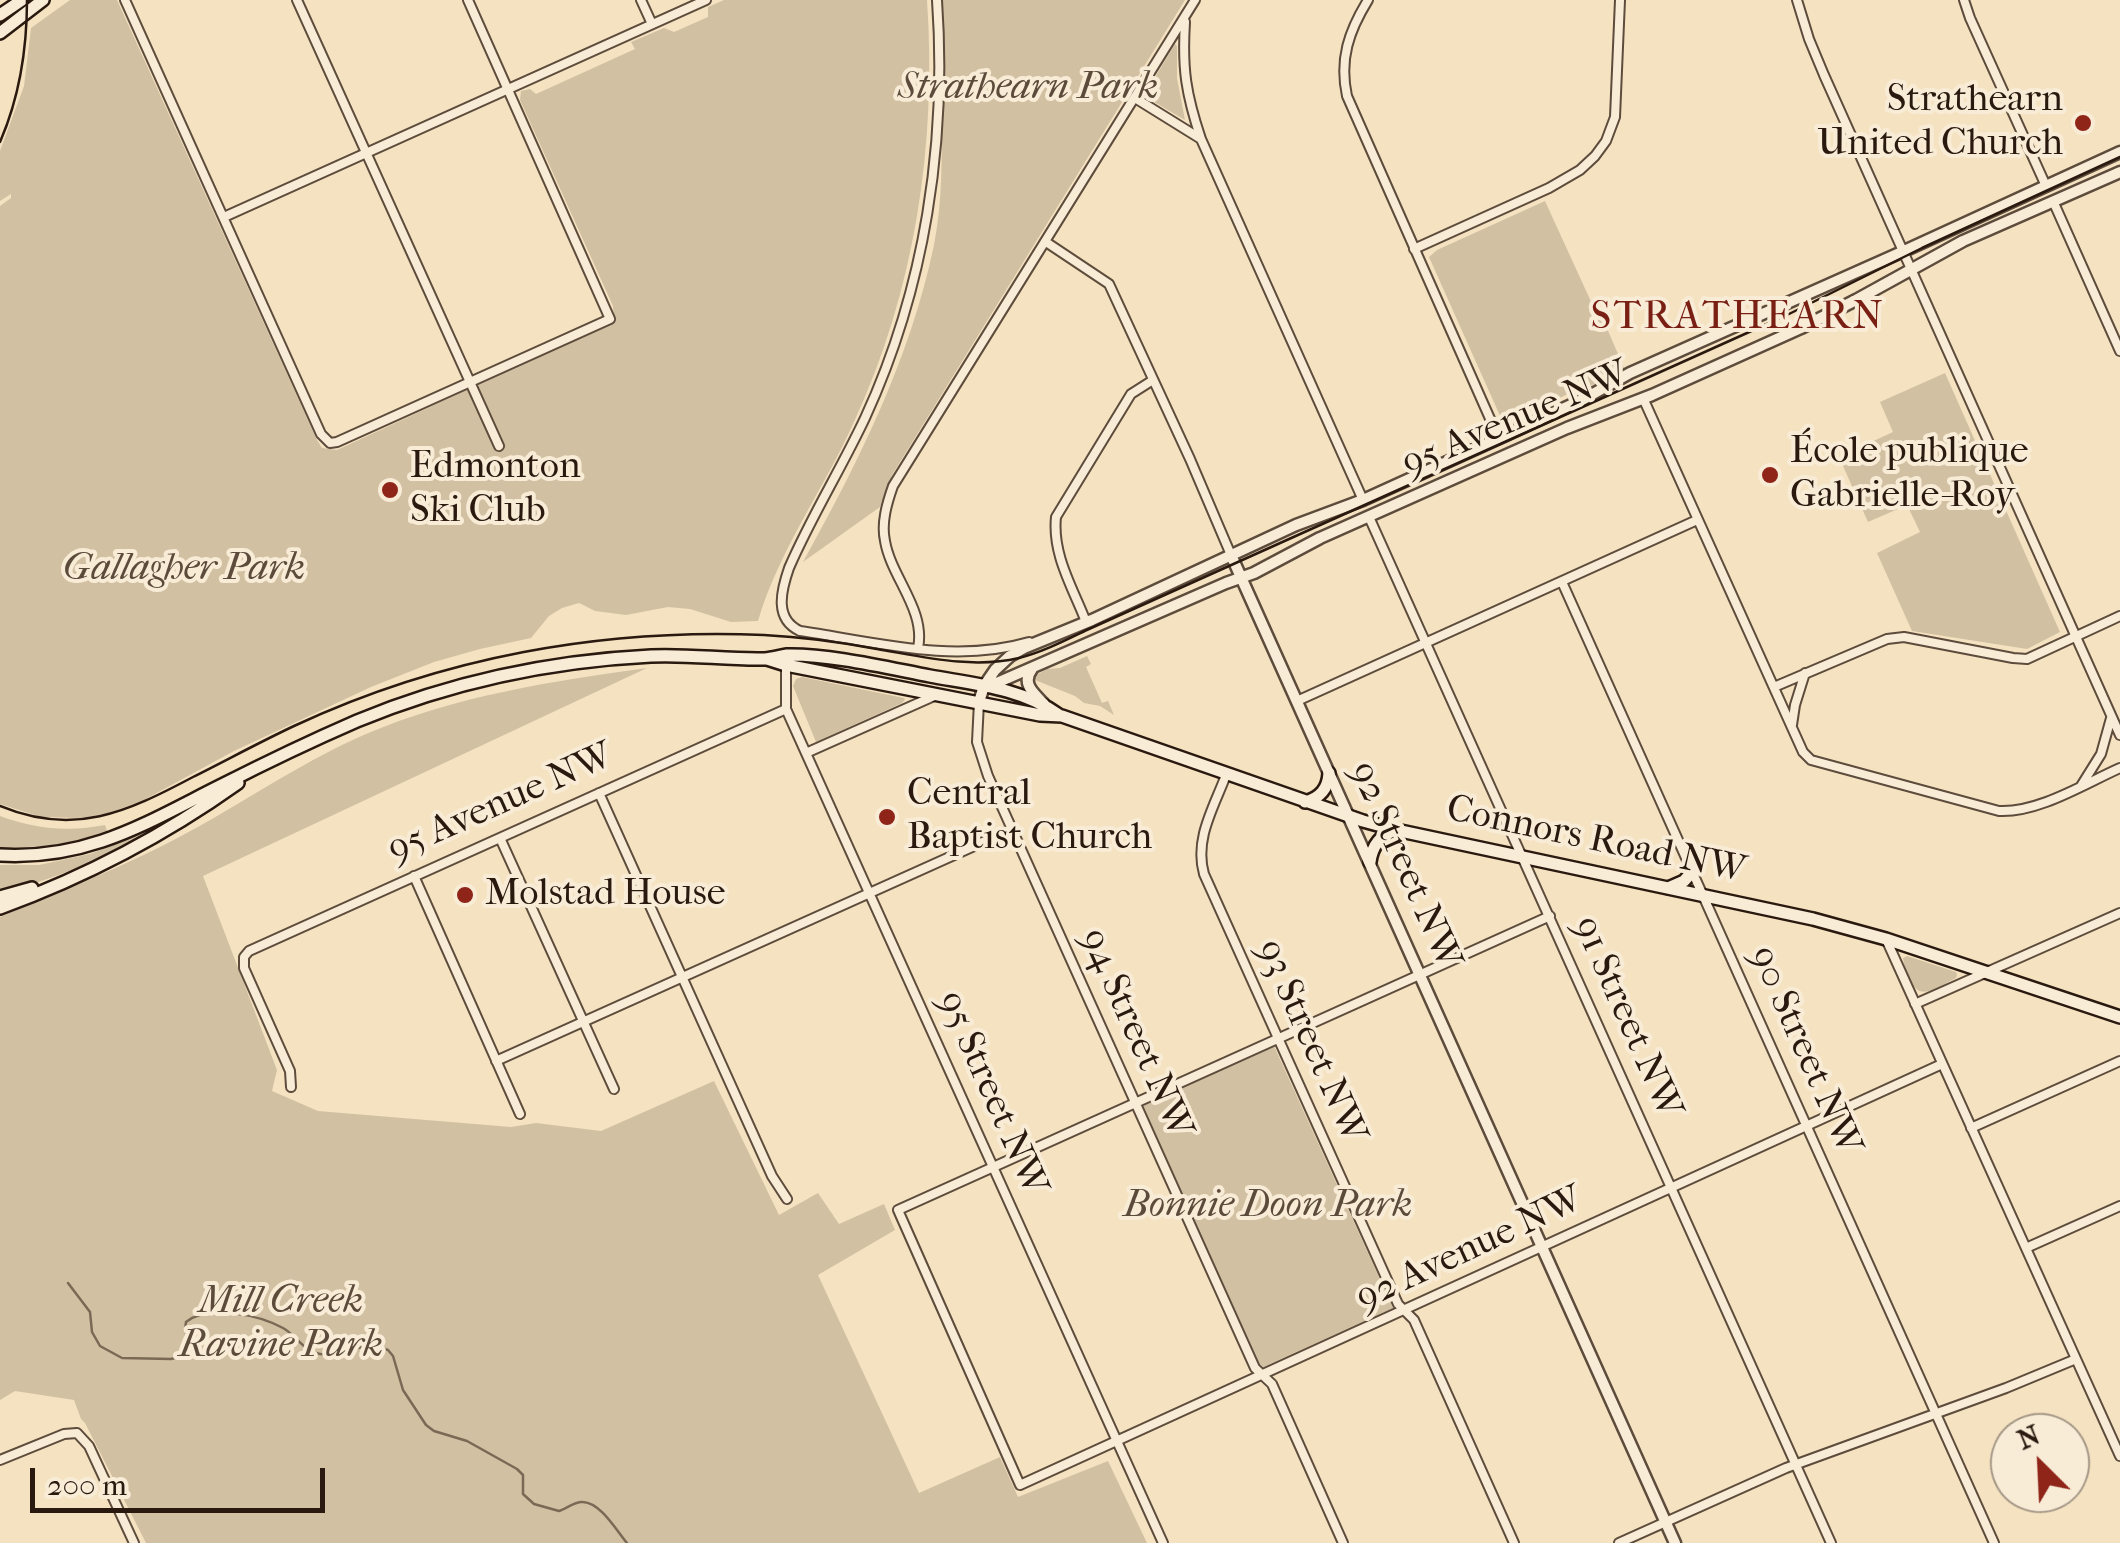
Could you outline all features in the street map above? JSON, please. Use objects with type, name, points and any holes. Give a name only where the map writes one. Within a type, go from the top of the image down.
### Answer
[{"type":"main road","points":[[0,15],[22,0]]},
{"type":"main road","points":[[0,33],[43,0]]},
{"type":"main road","name":"Connors Road NW","points":[[0,855],[55,854],[124,834],[320,737],[429,694],[504,675],[572,664],[651,656],[766,659],[788,655],[1012,692],[1045,704],[1062,716],[1348,816],[1396,830],[1813,919],[1886,939],[2120,1017]]},
{"type":"main road","name":"Connors Road NW","points":[[766,659],[1040,715],[1062,716]]},
{"type":"main road","name":"Connors Road NW","points":[[0,908],[170,830],[262,766]]},
{"type":"main road","points":[[1305,802],[1320,794],[1329,773]]},
{"type":"main road","points":[[1370,862],[1376,844],[1396,830]]},
{"type":"main road","points":[[0,897],[89,870]]},
{"type":"main road","points":[[1668,888],[1684,881],[1693,871]]},
{"type":"street","points":[[125,0],[326,442],[337,442],[610,319],[468,0]]},
{"type":"street","points":[[297,0],[498,446]]},
{"type":"street","points":[[641,0],[652,24]]},
{"type":"street","points":[[224,217],[706,0]]},
{"type":"street","name":"95 Avenue NW","points":[[936,0],[938,85],[934,156],[929,205],[910,294],[896,343],[864,418],[789,568],[782,610],[788,624],[800,631],[918,648],[981,652],[1053,636]]},
{"type":"street","points":[[918,648],[920,635],[913,609],[884,540],[884,520],[893,486],[1195,0]]},
{"type":"street","points":[[1368,0],[1347,43],[1346,96],[1499,438]]},
{"type":"street","points":[[1414,249],[1549,188],[1595,156],[1615,118],[1620,0]]},
{"type":"street","points":[[1797,0],[1824,76],[2120,735]]},
{"type":"street","points":[[1964,0],[2046,186]]},
{"type":"street","points":[[1185,16],[1184,79],[1201,140],[1363,500]]},
{"type":"street","points":[[1135,98],[1201,140]]},
{"type":"street","name":"95 Avenue NW","points":[[979,702],[984,686],[1004,660],[1026,647],[1296,525],[1363,500],[1584,399],[1630,373],[2120,152]]},
{"type":"street","name":"95 Avenue NW","points":[[984,686],[1242,577],[1566,428],[1801,328],[1963,242],[2120,172]]},
{"type":"street","points":[[2053,202],[2120,351]]},
{"type":"street","name":"92 Street NW","points":[[1046,242],[1110,284],[1676,1543]]},
{"type":"street","points":[[1086,622],[1058,553],[1056,518],[1131,394],[1154,380]]},
{"type":"street","points":[[1643,398],[1803,752],[1812,760],[1999,811],[2016,812],[2120,768]]},
{"type":"street","name":"91 Street NW","points":[[1369,516],[1830,1543]]},
{"type":"street","points":[[1297,701],[1697,520]]},
{"type":"street","name":"90 Street NW","points":[[1562,582],[1994,1543]]},
{"type":"street","points":[[1774,687],[1887,639],[1904,637],[2028,659],[2120,616]]},
{"type":"street","name":"95 Street NW","points":[[786,665],[786,708],[1163,1543]]},
{"type":"street","points":[[1035,666],[1027,682],[1045,704]]},
{"type":"street","points":[[1792,725],[1805,673]]},
{"type":"street","points":[[806,752],[938,694]]},
{"type":"street","name":"94 Street NW","points":[[979,702],[976,724],[981,757],[1012,829],[1255,1368],[1272,1384],[1343,1543]]},
{"type":"street","name":"95 Avenue NW","points":[[291,1087],[290,1071],[244,968],[244,957],[249,951],[786,708]]},
{"type":"street","points":[[2080,786],[2102,754],[2112,716]]},
{"type":"street","name":"93 Street NW","points":[[1226,775],[1203,834],[1202,866],[1398,1304],[1414,1320],[1514,1543]]},
{"type":"street","points":[[599,793],[772,1176],[788,1200]]},
{"type":"street","points":[[496,1061],[1012,829]]},
{"type":"street","points":[[500,838],[614,1089]]},
{"type":"street","points":[[414,876],[520,1114]]},
{"type":"street","points":[[1915,1004],[2120,912]]},
{"type":"street","points":[[994,1166],[1550,916]]},
{"type":"street","points":[[1886,939],[2120,1456]]},
{"type":"street","points":[[1971,1128],[2120,1061]]},
{"type":"street","name":"92 Avenue NW","points":[[994,1166],[898,1210],[1020,1485],[1942,1064]]},
{"type":"street","points":[[2026,1248],[2120,1206]]},
{"type":"street","points":[[1619,1543],[1795,1464],[2076,1358]]},
{"type":"street","points":[[0,1460],[64,1434],[82,1436],[134,1543]]},
{"type":"green space","name":"Gallagher Park","points":[[70,0],[117,0],[317,440],[322,448],[337,450],[614,322],[613,306],[520,100],[521,91],[530,89],[536,94],[635,49],[631,42],[664,28],[674,32],[708,17],[708,7],[724,0],[927,0],[924,162],[907,268],[893,321],[854,422],[790,544],[758,621],[731,622],[690,609],[668,607],[626,615],[595,611],[579,603],[549,616],[531,638],[434,662],[371,687],[234,751],[142,801],[109,813],[81,818],[41,817],[0,804],[0,206],[11,194],[0,201],[0,151],[24,86],[31,28]]},
{"type":"green space","name":"Strathearn Park","points":[[941,0],[1185,0],[892,475],[880,507],[803,562],[880,408],[924,287],[940,193]]},
{"type":"green space","points":[[1175,44],[1177,78],[1185,120],[1145,94]]},
{"type":"green space","points":[[1545,201],[1624,368],[1507,423],[1501,418],[1429,257]]},
{"type":"green space","points":[[1945,373],[2060,632],[2027,649],[1912,631],[1877,553],[1920,532],[1907,505],[1868,522],[1839,457],[1893,432],[1880,402]]},
{"type":"green space","points":[[1087,656],[1091,664],[1086,667],[1102,703],[1108,701],[1114,715],[1035,680],[1036,675],[1047,669],[1060,668]]},
{"type":"green space","name":"Mill Creek Ravine Park","points":[[647,668],[203,876],[277,1070],[272,1091],[318,1111],[511,1127],[536,1123],[601,1131],[714,1081],[779,1215],[818,1193],[839,1224],[884,1204],[895,1230],[818,1275],[919,1493],[1000,1457],[1018,1497],[1108,1461],[1147,1543],[146,1543],[74,1400],[15,1391],[0,1400],[0,917],[160,847],[366,734],[434,709],[504,692]]},
{"type":"green space","points":[[802,677],[905,699],[816,742],[793,686]]},
{"type":"green space","points":[[0,816],[52,828],[105,825],[108,834],[55,845],[0,847]]},
{"type":"green space","points":[[154,829],[156,833],[80,867],[0,892],[0,865],[39,865],[90,854]]},
{"type":"green space","points":[[1903,958],[1956,972],[1956,978],[1926,992],[1916,989],[1906,971]]},
{"type":"green space","name":"Bonnie Doon Park","points":[[1274,1046],[1393,1308],[1261,1368],[1143,1106]]},
{"type":"waterway","points":[[68,1283],[90,1312],[92,1332],[100,1346],[122,1358],[179,1357],[186,1351],[186,1334]]},
{"type":"waterway","points":[[185,1330],[186,1322],[195,1317],[234,1313],[283,1328],[309,1350],[320,1354],[369,1346],[388,1350],[403,1390],[426,1425],[467,1441],[517,1469],[523,1475],[523,1494],[534,1504],[559,1511],[580,1502],[596,1507],[627,1543]]},
{"type":"tram line","points":[[0,142],[21,72],[27,0]]},
{"type":"tram line","points":[[0,806],[27,815],[76,820],[122,810],[350,702],[465,665],[583,643],[703,634],[764,635],[966,662],[1028,655],[1787,315],[2120,157]]},
{"type":"place","name":"Strathearn United Church","points":[[2083,123]]},
{"type":"place","name":"École publique Gabrielle-Roy","points":[[1770,475]]},
{"type":"place","name":"Edmonton Ski Club","points":[[390,490]]},
{"type":"place","name":"Central Baptist Church","points":[[887,817]]},
{"type":"place","name":"Molstad House","points":[[465,895]]},
{"type":"district","name":"STRATHEARN","points":[[1738,318]]}]
